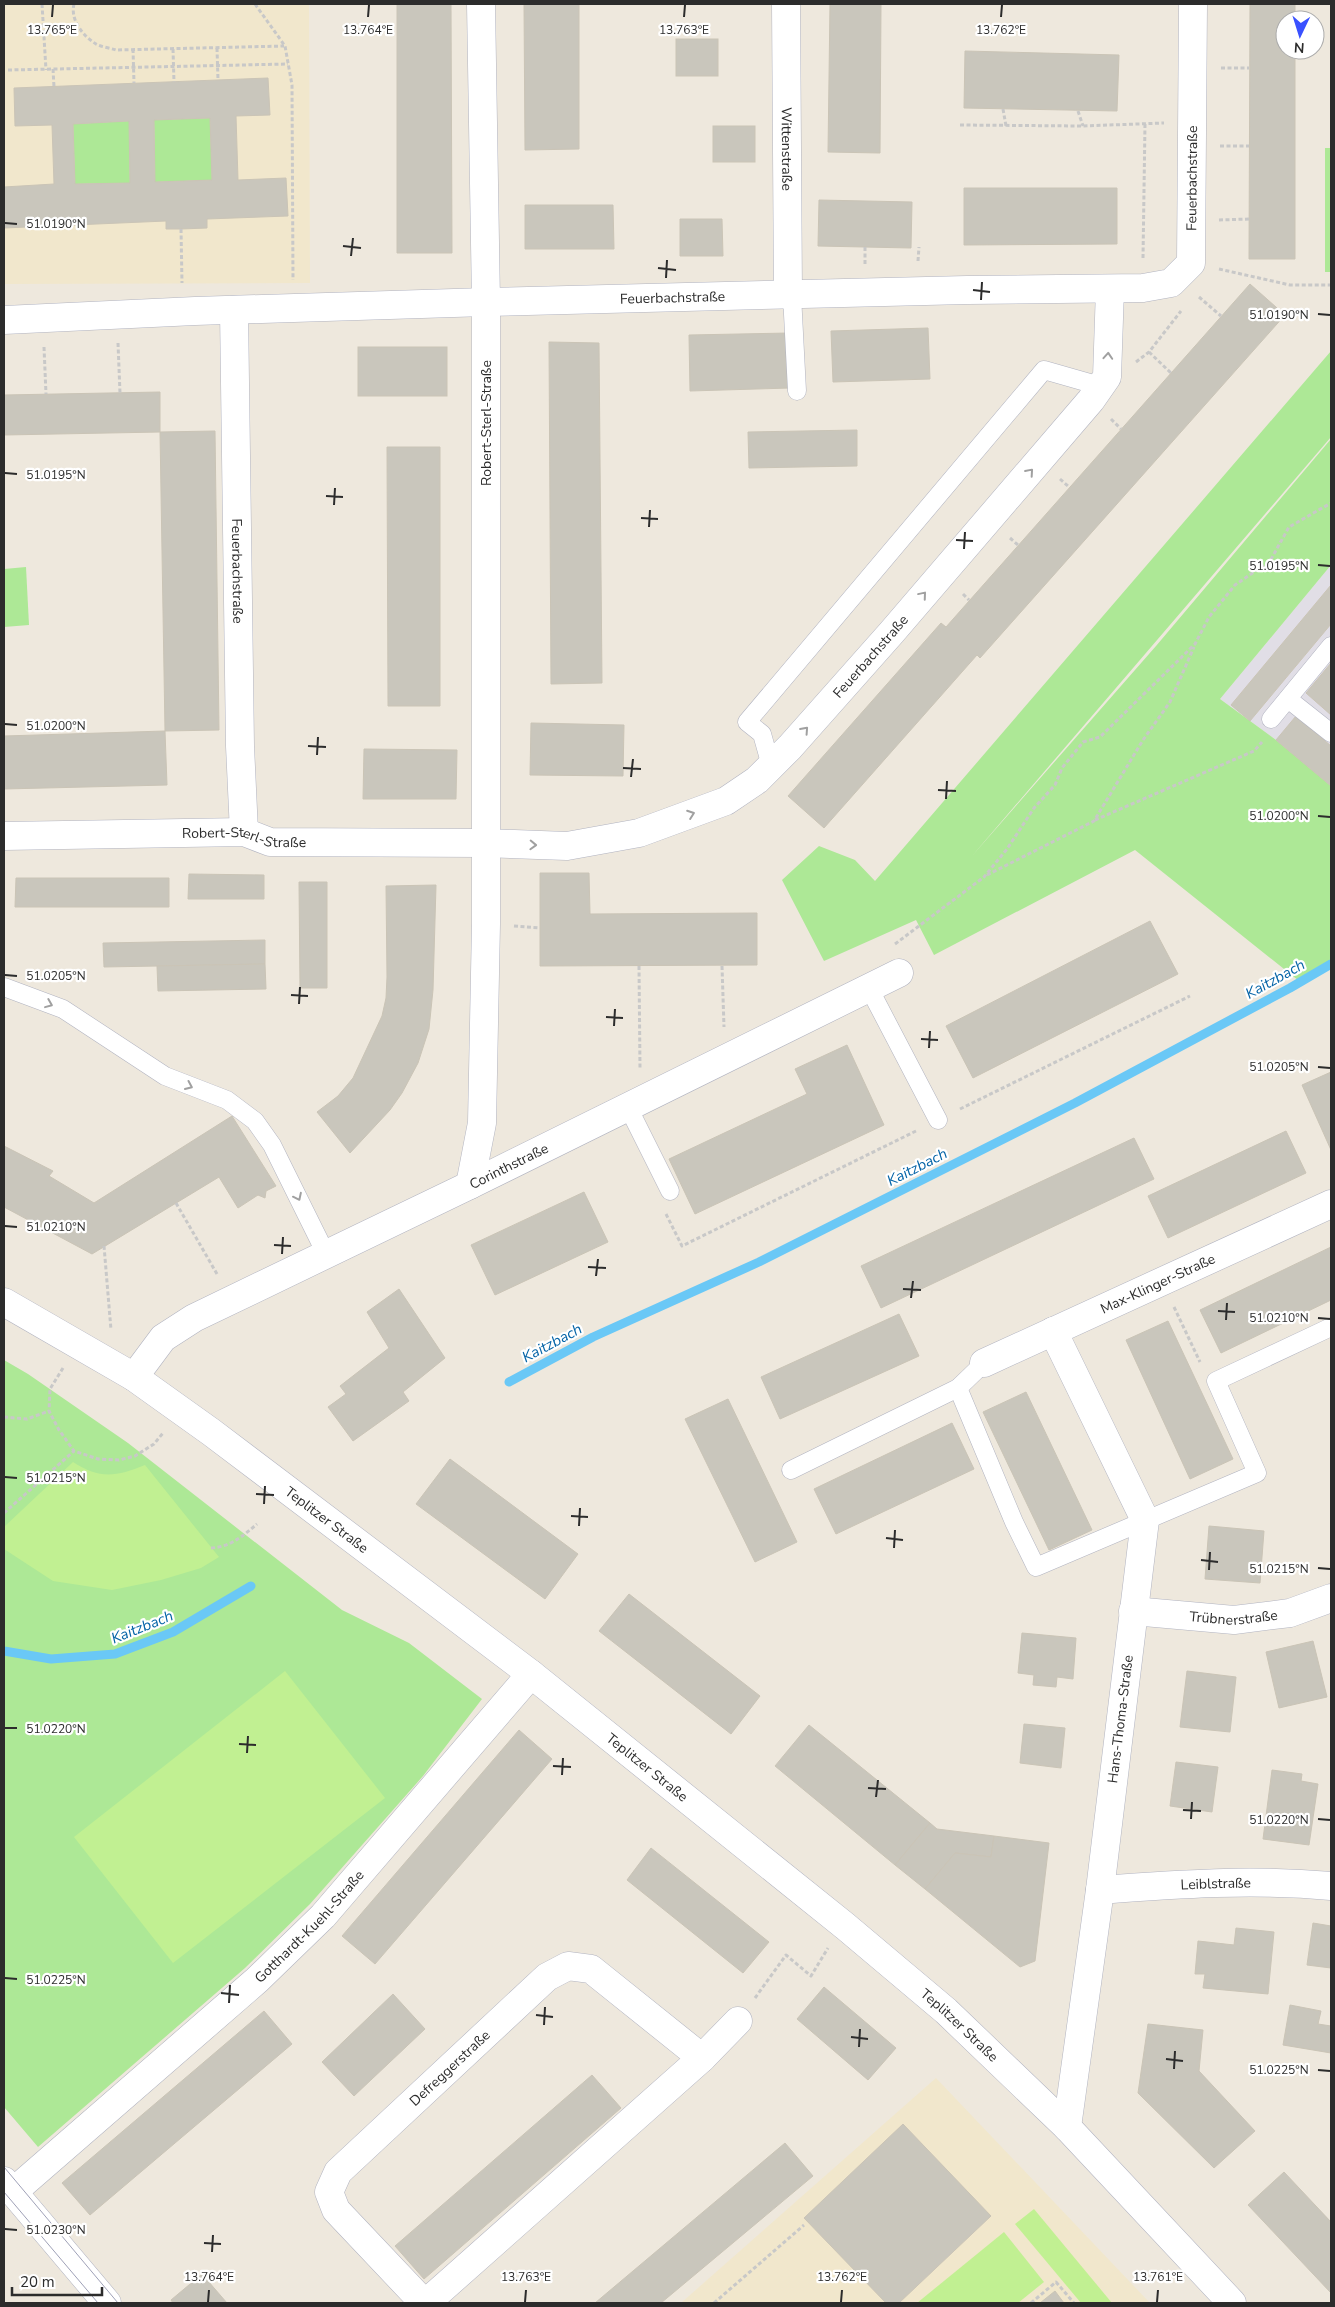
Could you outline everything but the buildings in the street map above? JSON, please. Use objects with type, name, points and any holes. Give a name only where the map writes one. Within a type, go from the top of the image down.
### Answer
[{"type":"street","name":"Robert-Sterl-Straße","points":[[470,1185],[482,1123],[486,924],[484,843],[486,302],[480,4]]},
{"type":"street","name":"Wittenstraße","points":[[786,4],[790,295]]},
{"type":"street","name":"Feuerbachstraße","points":[[4,320],[486,302],[967,290],[1143,288],[1171,283],[1191,263],[1193,4]]},
{"type":"street","name":"Feuerbachstraße","points":[[484,843],[567,846],[639,833],[726,801],[757,780],[886,639],[1091,400],[1107,377],[1110,289]]},
{"type":"street","name":"Feuerbachstraße","points":[[234,310],[240,746],[244,832]]},
{"type":"street","name":"Robert-Sterl-Straße","points":[[4,836],[244,832],[270,842],[484,843]]},
{"type":"street","name":"Corinthstraße","points":[[124,1371],[163,1338],[194,1318],[470,1185],[899,973]]},
{"type":"street","name":"Max-Klinger-Straße","points":[[984,1363],[1331,1204]]},
{"type":"street","name":"Teplitzer Straße","points":[[4,1302],[124,1371],[179,1409],[531,1674],[845,1926],[946,2010],[1068,2127],[1232,2303]]},
{"type":"street","points":[[1053,1331],[1145,1520]]},
{"type":"street","name":"Hans-Thoma-Straße","points":[[1068,2127],[1100,1890],[1145,1520]]},
{"type":"street","name":"Trübnerstraße","points":[[1133,1611],[1234,1620],[1290,1613],[1331,1598]]},
{"type":"street","name":"Gotthardt-Kuehl-Straße","points":[[8,2186],[257,1980],[323,1916],[531,1674]]},
{"type":"street","name":"Leiblstraße","points":[[1100,1890],[1222,1882],[1279,1881],[1331,1886]]},
{"type":"street","name":"Defreggerstraße","points":[[702,2058],[591,1969],[568,1966],[548,1977],[338,2172],[329,2192],[336,2210],[425,2303],[702,2058],[738,2020]]},
{"type":"street","points":[[8,2186],[107,2303]]},
{"type":"lane","points":[[790,295],[797,391]]},
{"type":"lane","points":[[771,766],[762,734],[747,722],[1044,370],[1100,386]]},
{"type":"lane","points":[[1271,719],[1331,646]]},
{"type":"lane","points":[[1288,699],[1331,733]]},
{"type":"lane","points":[[4,987],[63,1009],[165,1076],[226,1100],[255,1121],[272,1145],[326,1254]]},
{"type":"lane","points":[[869,988],[938,1120]]},
{"type":"lane","points":[[634,1104],[670,1191]]},
{"type":"lane","points":[[958,1388],[1014,1522],[1036,1567],[1257,1473],[1216,1381],[1331,1327]]},
{"type":"lane","points":[[791,1470],[958,1388],[984,1363]]},
{"type":"path","points":[[42,4],[46,70]]},
{"type":"path","points":[[74,4],[75,23],[97,45],[116,50],[285,46]]},
{"type":"path","points":[[255,4],[285,46],[288,64],[292,103],[293,308]]},
{"type":"path","points":[[217,47],[218,80]]},
{"type":"path","points":[[133,49],[134,83]]},
{"type":"path","points":[[173,49],[174,82]]},
{"type":"path","points":[[8,70],[288,64]]},
{"type":"path","points":[[52,70],[54,87]]},
{"type":"path","points":[[1003,109],[1006,126]]},
{"type":"path","points":[[1078,111],[1084,126]]},
{"type":"path","points":[[960,126],[1084,126],[1192,122]]},
{"type":"path","points":[[1143,288],[1145,123]]},
{"type":"path","points":[[181,229],[182,257]]},
{"type":"path","points":[[910,261],[919,260],[919,248]]},
{"type":"path","points":[[865,261],[874,261]]},
{"type":"path","points":[[1221,316],[1195,293],[1191,263],[1290,286],[1331,285]]},
{"type":"path","points":[[1134,364],[1149,352],[1183,308]]},
{"type":"path","points":[[117,315],[120,393]]},
{"type":"path","points":[[43,318],[46,394]]},
{"type":"path","points":[[1149,352],[1171,373]]},
{"type":"path","points":[[1094,820],[1143,740],[1170,702],[1195,644],[1210,617],[1235,585],[1270,561],[1289,527],[1331,503]]},
{"type":"path","points":[[984,876],[1007,849],[1034,808],[1055,785],[1062,768],[1083,742],[1100,737],[1195,644]]},
{"type":"path","points":[[899,973],[893,946],[984,876],[1094,820],[1254,751],[1263,740]]},
{"type":"path","points":[[634,1104],[639,966]]},
{"type":"path","points":[[722,966],[725,1059]]},
{"type":"path","points":[[664,1210],[682,1246],[1190,996]]},
{"type":"path","points":[[176,1203],[232,1299]]},
{"type":"path","points":[[104,1246],[124,1371]]},
{"type":"path","points":[[1162,1283],[1206,1375],[1216,1381]]},
{"type":"path","points":[[78,1344],[50,1388],[49,1411],[74,1452],[98,1459],[119,1460],[135,1456],[154,1444],[179,1409]]},
{"type":"path","points":[[4,1417],[27,1419],[49,1411]]},
{"type":"path","points":[[4,1514],[74,1452]]},
{"type":"path","points":[[211,1548],[222,1547],[232,1543],[257,1524]]},
{"type":"path","points":[[738,2020],[786,1955],[811,1976],[845,1926]]},
{"type":"path","points":[[714,2303],[804,2225]]},
{"type":"path","points":[[1030,2303],[1056,2282],[1074,2303]]},
{"type":"shaded area","points":[[4,4],[309,4],[310,283],[4,284]]},
{"type":"shaded area","points":[[1331,565],[1331,786],[1276,740],[1220,699]]},
{"type":"shaded area","points":[[936,2078],[1150,2303],[681,2303]]},
{"type":"green space","points":[[210,118],[212,180],[155,182],[154,120]]},
{"type":"green space","points":[[129,121],[130,183],[75,184],[73,124]]},
{"type":"green space","points":[[1325,148],[1331,148],[1331,272],[1325,272]]},
{"type":"green space","points":[[1331,351],[1331,437],[972,856],[1156,646],[1331,439],[1331,565],[1220,699],[1276,740],[1331,786],[1331,966],[1299,981],[1135,850],[934,955],[916,920],[824,961],[782,880],[819,846],[855,860],[875,881]]},
{"type":"green space","points":[[26,567],[29,625],[4,627],[4,569]]},
{"type":"green space","points":[[4,1360],[28,1374],[128,1443],[342,1610],[409,1643],[482,1699],[423,1776],[310,1904],[245,1968],[38,2147],[4,2107]]},
{"type":"green space","points":[[73,1462],[82,1468],[100,1474],[116,1474],[145,1465],[219,1557],[201,1568],[161,1580],[112,1590],[53,1581],[4,1549],[4,1527]]},
{"type":"green space","points":[[285,1671],[385,1798],[173,1963],[74,1837]]},
{"type":"green space","points":[[1034,2209],[1112,2303],[1081,2303],[1015,2224]]},
{"type":"green space","points":[[1004,2232],[1044,2282],[1018,2303],[917,2303]]},
{"type":"waterway","name":"Kaitzbach","points":[[509,1382],[593,1337],[759,1262],[1075,1103],[1290,988],[1331,964]]},
{"type":"waterway","name":"Kaitzbach","points":[[4,1651],[51,1659],[115,1654],[173,1632],[251,1586]]},
{"type":"tram line","points":[[4,2167],[118,2303]]},
{"type":"tram line","points":[[4,2192],[98,2303]]}]
